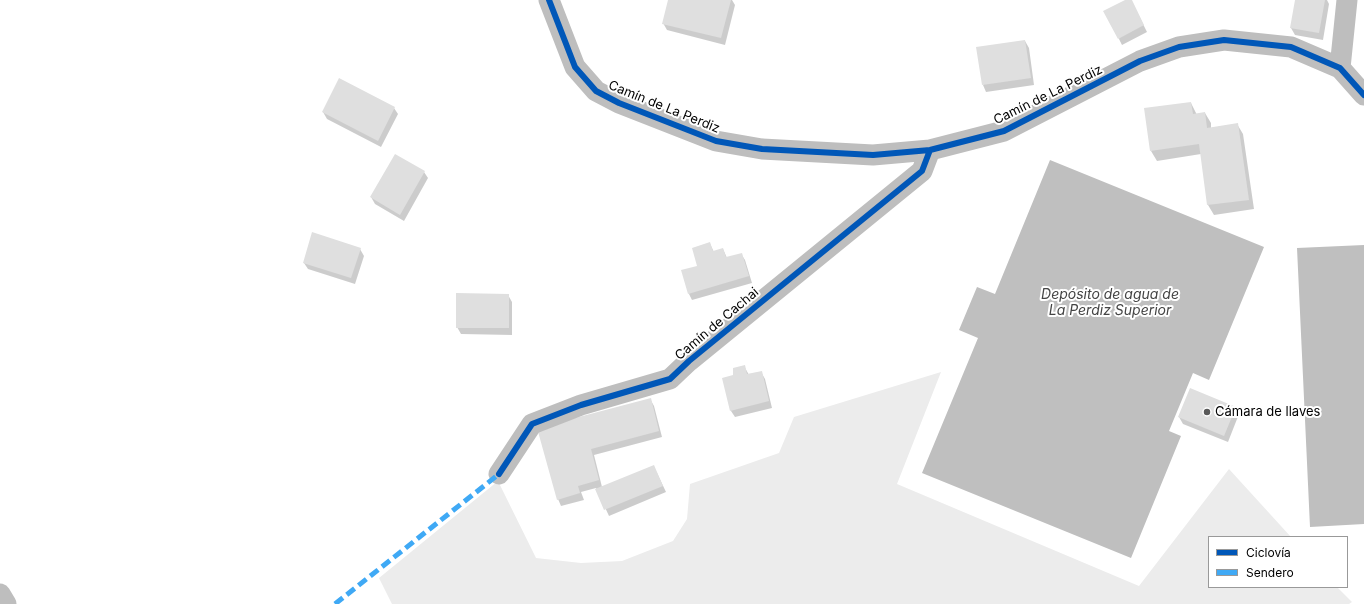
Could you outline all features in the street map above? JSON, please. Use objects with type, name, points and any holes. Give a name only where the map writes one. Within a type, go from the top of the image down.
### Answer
[{"type":"street","name":"Camín de La Perdiz","points":[[548,0],[575,67],[596,91],[618,103],[716,141],[762,149],[873,155],[930,150],[1004,131],[1140,61],[1179,47],[1224,40],[1291,47],[1340,68],[1364,95]]},
{"type":"street","points":[[1340,68],[1347,0]]},
{"type":"street","name":"Camín de Cachai","points":[[499,474],[532,424],[581,406],[670,379],[922,171],[930,150]]},
{"type":"street","points":[[0,594],[6,604]]},
{"type":"shaded area","points":[[941,372],[897,484],[1139,586],[1229,469],[1290,536],[1208,536],[1208,588],[1338,588],[1352,602],[1349,604],[392,604],[379,578],[498,481],[536,558],[581,563],[622,561],[673,541],[687,519],[690,484],[779,453],[794,417]]},
{"type":"water","name":"Depósito de agua de La Perdiz Superior","points":[[1050,160],[1264,247],[1209,380],[1193,373],[1169,431],[1181,436],[1131,558],[922,473],[978,338],[959,330],[977,287],[995,294]]},
{"type":"water","points":[[1364,245],[1364,524],[1310,527],[1297,248]]},
{"type":"building","points":[[668,0],[731,0],[721,38],[662,24]]},
{"type":"building","points":[[1125,0],[1132,0],[1144,25],[1118,39],[1103,11]]},
{"type":"building","points":[[1295,0],[1325,0],[1319,33],[1290,28]]},
{"type":"building","points":[[1025,40],[1031,78],[982,85],[976,47]]},
{"type":"building","points":[[339,78],[395,107],[378,141],[322,112]]},
{"type":"building","points":[[1191,102],[1193,114],[1205,112],[1207,128],[1238,123],[1249,200],[1207,205],[1199,144],[1150,151],[1144,108]]},
{"type":"building","points":[[395,154],[425,171],[400,215],[370,197]]},
{"type":"building","points":[[312,232],[361,248],[351,278],[303,263]]},
{"type":"building","points":[[710,242],[713,251],[723,248],[726,257],[742,253],[749,276],[688,294],[681,270],[697,266],[692,248]]},
{"type":"building","points":[[456,293],[509,294],[509,328],[456,328]]},
{"type":"building","points":[[745,365],[747,374],[762,371],[769,401],[730,411],[722,378],[733,375],[733,368]]},
{"type":"building","name":"Cámara de llaves","points":[[1190,388],[1236,407],[1224,436],[1178,417]]},
{"type":"building","points":[[651,398],[659,431],[591,449],[599,480],[578,486],[580,493],[557,500],[537,428]]},
{"type":"building","points":[[654,465],[663,486],[604,510],[595,489]]},
{"type":"marked path","points":[[335,604],[499,474]]},
{"type":"cycle path","points":[[549,0],[575,67],[596,91],[619,103],[716,141],[762,149],[873,155],[930,150],[1004,131],[1140,61],[1179,47],[1224,40],[1291,47],[1340,68],[1364,95]]},
{"type":"cycle path","points":[[499,474],[532,424],[581,405],[670,379],[689,361],[922,171],[930,150]]},
{"type":"place","name":"Cámara de llaves","points":[[1207,412]]}]
